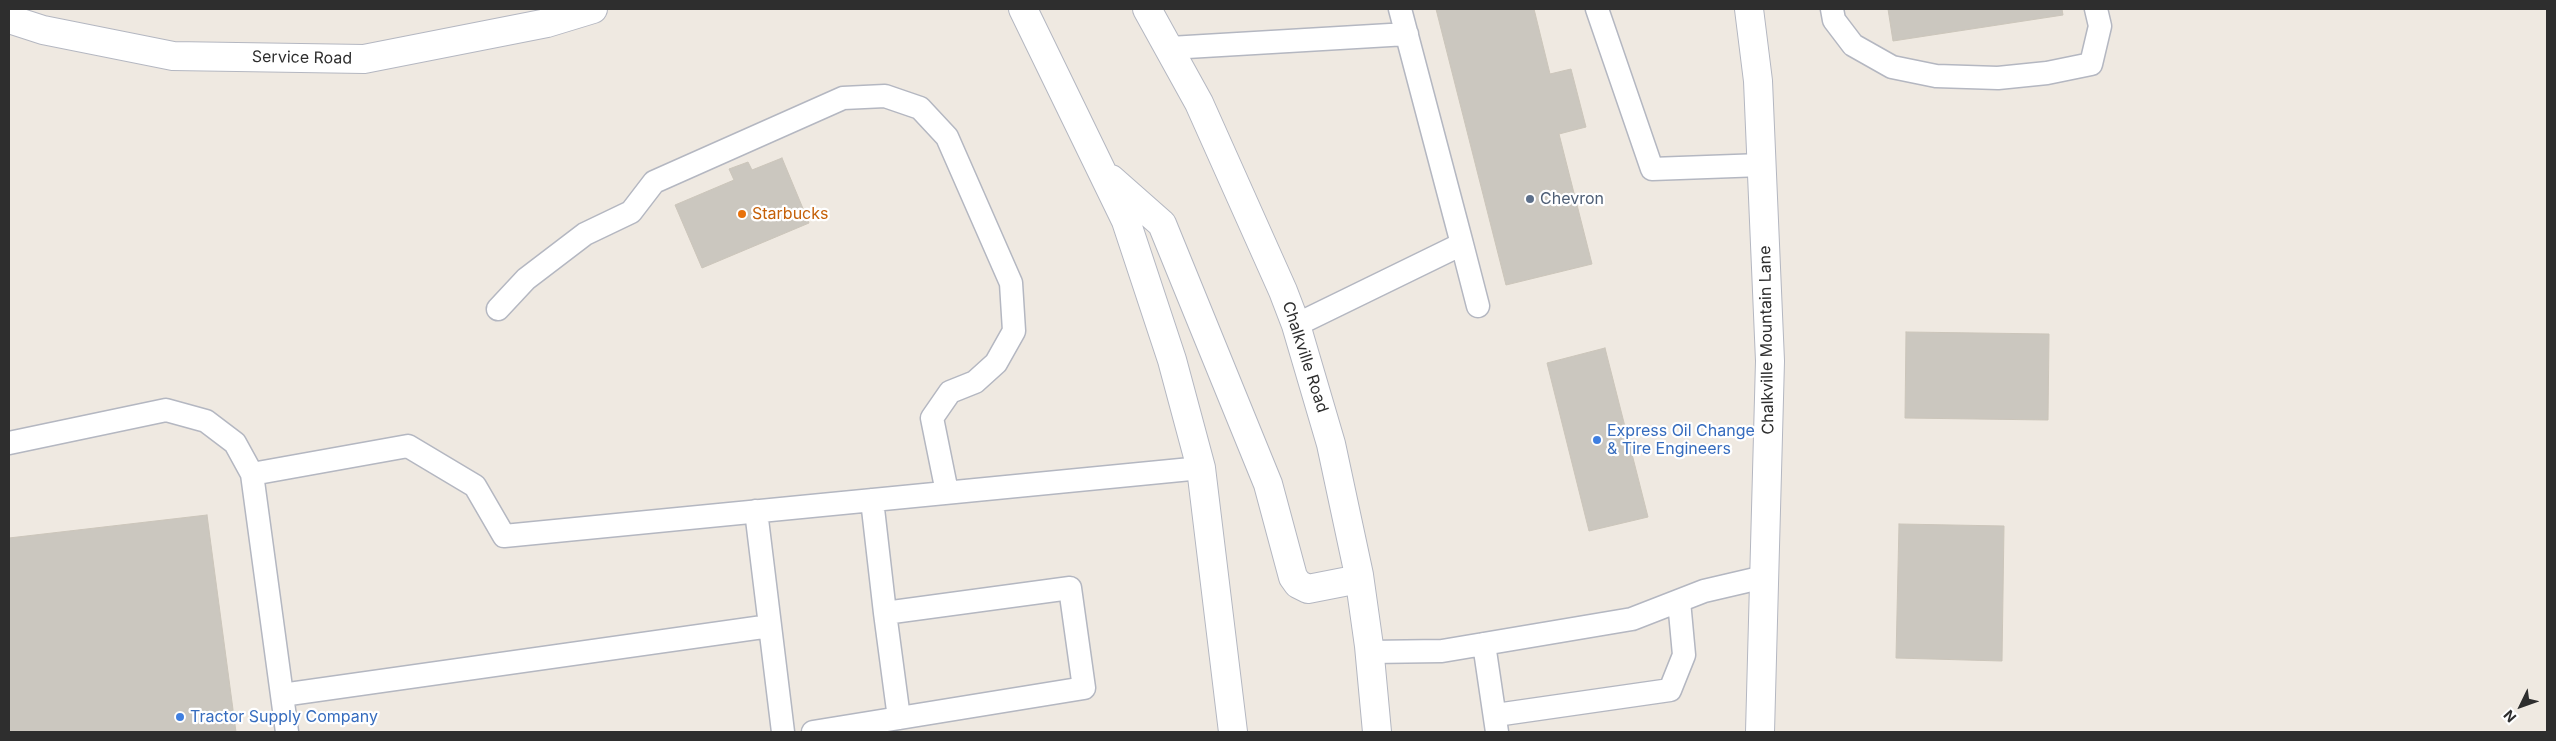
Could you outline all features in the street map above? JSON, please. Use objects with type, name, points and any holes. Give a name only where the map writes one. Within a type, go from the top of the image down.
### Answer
[{"type":"main road","name":"Service Road","points":[[9,19],[43,30],[173,56],[364,59],[547,23],[593,9]]},
{"type":"main road","points":[[1023,9],[1126,221],[1172,360],[1201,468],[1233,732]]},
{"type":"main road","name":"Chalkville Road","points":[[1147,9],[1170,48],[1203,112],[1283,291],[1296,325],[1331,444],[1359,579],[1370,652],[1378,732]]},
{"type":"main road","name":"Chalkville Mountain Lane","points":[[1749,9],[1758,81],[1770,361],[1760,732]]},
{"type":"main road","points":[[1102,172],[1162,224],[1268,484],[1293,577],[1298,584],[1308,589],[1359,579]]},
{"type":"lane","points":[[1400,9],[1478,306]]},
{"type":"lane","points":[[1597,9],[1652,169],[1762,165]]},
{"type":"lane","points":[[1832,9],[1834,20],[1853,45],[1892,67],[1936,76],[1998,78],[2047,73],[2091,64],[2100,26],[2096,9]]},
{"type":"lane","points":[[1170,48],[1407,34]]},
{"type":"lane","points":[[498,309],[526,279],[585,234],[631,212],[654,182],[843,98],[884,96],[920,108],[947,137],[1011,283],[1014,331],[996,362],[975,382],[950,392],[932,418],[947,492]]},
{"type":"lane","points":[[1296,325],[1462,244]]},
{"type":"lane","points":[[9,443],[166,410],[206,421],[235,443],[252,474],[288,732]]},
{"type":"lane","points":[[252,474],[408,446],[475,486],[504,536],[1201,468]]},
{"type":"lane","points":[[872,500],[899,718]]},
{"type":"lane","points":[[756,511],[783,732]]},
{"type":"lane","points":[[1370,652],[1442,651],[1632,619],[1704,591],[1764,577]]},
{"type":"lane","points":[[813,732],[1084,688],[1070,588],[885,613]]},
{"type":"lane","points":[[1484,644],[1496,724],[1670,690],[1684,655],[1679,601]]},
{"type":"lane","points":[[282,695],[770,626]]},
{"type":"building","name":"Chevron","points":[[1436,9],[1534,9],[1550,74],[1571,69],[1586,127],[1559,134],[1592,264],[1506,285]]},
{"type":"building","points":[[1888,9],[2062,9],[2063,15],[1893,41]]},
{"type":"building","name":"Starbucks","points":[[782,158],[809,223],[702,268],[675,205],[734,180],[729,169],[748,162],[752,170]]},
{"type":"building","points":[[1906,332],[2049,334],[2048,420],[1905,418]]},
{"type":"building","name":"Express Oil Change & Tire Engineers","points":[[1605,348],[1648,517],[1589,531],[1547,363]]},
{"type":"building","points":[[207,515],[236,732],[9,732],[9,538]]},
{"type":"building","points":[[1899,524],[2004,526],[2002,661],[1896,658]]},
{"type":"place","name":"Chevron","points":[[1530,199]]},
{"type":"place","name":"Starbucks","points":[[742,214]]},
{"type":"place","name":"Express Oil Change & Tire Engineers","points":[[1597,440]]},
{"type":"place","name":"Tractor Supply Company","points":[[180,717]]}]
